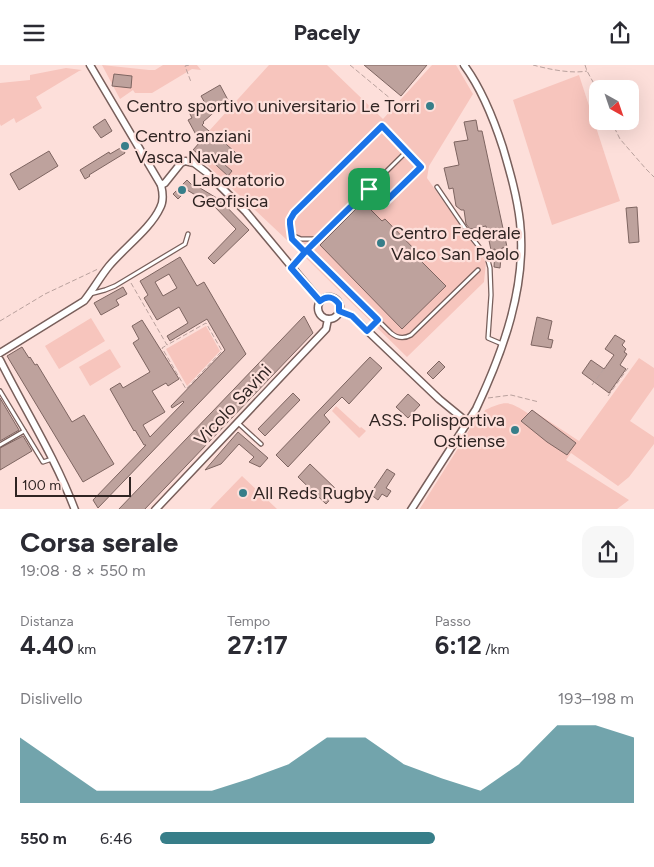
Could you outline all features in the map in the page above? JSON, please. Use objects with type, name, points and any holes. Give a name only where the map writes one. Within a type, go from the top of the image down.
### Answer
[{"type":"street","points":[[0,353],[84,301],[108,267],[157,214],[163,200],[161,185],[90,65]]},
{"type":"street","points":[[411,509],[476,409],[498,361],[517,290],[521,244],[516,193],[496,128],[478,89],[464,65]]},
{"type":"street","points":[[161,185],[165,183],[181,163],[186,161],[194,163],[206,172],[246,212],[320,301]]},
{"type":"street","points":[[326,297],[334,298],[339,304],[339,311],[335,317],[328,319],[322,317],[318,311],[320,301],[326,297]]},
{"type":"street","points":[[339,311],[352,316],[439,399],[467,422]]},
{"type":"street","name":"Vicolo Savini","points":[[155,509],[326,329],[328,319]]},
{"type":"street","points":[[0,360],[53,459],[75,509]]},
{"type":"lane","points":[[369,189],[383,204],[421,167],[382,126],[294,213],[290,220],[292,239],[395,336],[406,337],[412,335],[478,270]]},
{"type":"lane","points":[[291,268],[406,152]]},
{"type":"lane","points":[[150,165],[158,159]]},
{"type":"lane","points":[[437,187],[487,257],[490,268],[491,295],[488,337],[503,344]]},
{"type":"lane","points":[[89,294],[104,290],[128,278],[185,244],[188,234]]},
{"type":"lane","points":[[292,235],[301,239],[318,239]]},
{"type":"lane","points":[[367,331],[378,320]]},
{"type":"lane","points":[[0,391],[43,462],[53,459]]},
{"type":"lane","points":[[238,422],[262,444]]},
{"type":"lane","points":[[0,445],[24,431]]},
{"type":"path","points":[[189,65],[186,66],[191,82]]},
{"type":"path","points":[[350,65],[403,109]]},
{"type":"path","points":[[533,65],[546,68],[587,71]]},
{"type":"path","points":[[586,65],[592,80]]},
{"type":"path","points":[[616,130],[620,139],[654,177]]},
{"type":"path","points":[[0,321],[45,294],[102,267]]},
{"type":"path","points":[[128,278],[167,345]]},
{"type":"path","points":[[206,323],[222,351],[186,389],[162,348],[167,345],[206,323]]},
{"type":"path","points":[[592,385],[606,366]]},
{"type":"path","points":[[608,395],[628,368]]},
{"type":"path","points":[[488,398],[511,395],[539,402]]},
{"type":"shaded area","points":[[102,65],[155,70],[163,65],[197,65],[201,70],[192,69],[152,93],[135,93],[133,90],[120,99]]},
{"type":"shaded area","points":[[269,65],[327,65],[383,119],[432,65],[456,65],[473,94],[429,166],[427,178],[486,262],[484,282],[407,357],[205,163],[206,160],[193,150]]},
{"type":"shaded area","points":[[66,68],[82,70],[36,97],[42,108],[16,123],[14,118],[1,126],[0,83],[30,80],[30,75]]},
{"type":"shaded area","points":[[579,75],[589,106],[589,130],[597,130],[620,201],[552,225],[513,100]]},
{"type":"shaded area","points":[[91,318],[105,341],[59,369],[45,346]]},
{"type":"shaded area","points":[[206,326],[220,351],[187,386],[166,349]]},
{"type":"shaded area","points":[[110,349],[121,367],[90,386],[79,367]]},
{"type":"shaded area","points":[[639,358],[654,368],[654,387],[630,421],[654,437],[654,444],[629,477],[618,486],[571,453],[566,460],[629,500],[617,509],[420,509],[476,418],[483,415],[485,410],[508,403],[517,406],[529,414],[532,410],[579,441]]},
{"type":"shaded area","points":[[336,406],[360,428],[366,431],[359,438],[332,411]]},
{"type":"shaded area","name":"All Reds Rugby","points":[[242,476],[277,509],[210,509]]},
{"type":"building","points":[[364,65],[427,65],[401,96]]},
{"type":"building","points":[[114,74],[132,76],[131,88],[112,86]]},
{"type":"building","points":[[220,85],[228,100],[202,125],[236,153],[225,165],[232,171],[228,176],[205,155],[203,157],[193,150],[200,142],[188,120],[192,118],[189,112],[205,103],[201,96]]},
{"type":"building","points":[[105,119],[112,131],[101,138],[93,127]]},
{"type":"building","points":[[476,120],[478,131],[482,131],[507,247],[502,248],[500,268],[494,267],[495,249],[491,250],[486,226],[470,229],[466,224],[464,210],[456,206],[453,188],[449,189],[444,168],[459,165],[454,142],[468,140],[464,122]]},
{"type":"building","points":[[122,147],[125,153],[85,179],[80,170],[109,152],[110,154]]},
{"type":"building","points":[[49,151],[58,166],[19,190],[10,174]]},
{"type":"building","points":[[187,180],[194,187],[195,185],[220,200],[249,230],[214,264],[208,258],[236,229],[214,206],[187,190],[178,199],[173,194]]},
{"type":"building","points":[[363,202],[382,221],[385,219],[418,253],[415,255],[446,286],[402,329],[320,245]]},
{"type":"building","points":[[637,207],[639,242],[629,243],[626,208]]},
{"type":"building","points":[[180,257],[197,286],[204,282],[246,354],[98,508],[93,500],[146,445],[144,445],[134,431],[110,389],[120,383],[123,388],[150,372],[133,343],[139,339],[132,326],[142,320],[179,379],[168,386],[166,383],[152,391],[165,412],[143,425],[150,437],[184,402],[172,408],[171,406],[225,350],[207,319],[170,341],[167,336],[188,323],[179,307],[157,320],[144,298],[148,295],[140,281]],"holes":[[[169,274],[177,288],[163,296],[155,282]]]},
{"type":"building","points":[[123,287],[127,294],[116,300],[119,305],[101,315],[94,303]]},
{"type":"building","points":[[304,316],[313,333],[145,509],[119,509]]},
{"type":"building","points":[[537,317],[552,321],[548,339],[553,340],[551,348],[531,345]]},
{"type":"building","points":[[615,335],[625,341],[622,345],[626,349],[624,352],[627,354],[620,365],[626,369],[609,393],[582,373],[591,360],[604,369],[614,355],[605,349]]},
{"type":"building","points":[[22,347],[35,365],[37,364],[72,422],[84,415],[114,464],[83,482],[7,356]]},
{"type":"building","points":[[370,357],[382,368],[349,404],[342,397],[324,415],[330,422],[288,467],[276,455]]},
{"type":"building","points":[[439,361],[445,367],[433,379],[427,373]]},
{"type":"building","points":[[293,393],[300,400],[265,436],[258,429]]},
{"type":"building","points":[[408,394],[420,405],[408,418],[396,407]]},
{"type":"building","points":[[0,398],[19,430],[0,441]]},
{"type":"building","points":[[532,410],[576,443],[567,455],[521,421]]},
{"type":"building","points":[[238,432],[268,458],[260,467],[249,462],[254,457],[239,444],[221,464],[205,470]]},
{"type":"building","points":[[23,436],[32,451],[0,470],[0,448]]},
{"type":"building","points":[[310,464],[338,491],[326,504],[298,477]]},
{"type":"building","points":[[387,469],[395,474],[386,488],[391,491],[387,497],[382,494],[378,500],[370,494]]},
{"type":"place","name":"Centro sportivo universitario Le Torri","points":[[430,106]]},
{"type":"place","name":"Centro anziani Vasca Navale","points":[[125,146]]},
{"type":"place","name":"Laboratorio Geofisica","points":[[182,190]]},
{"type":"place","name":"Centro Federale Valco San Paolo","points":[[381,243]]},
{"type":"place","name":"ASS. Polisportiva Ostiense","points":[[515,430]]},
{"type":"place","name":"All Reds Rugby","points":[[243,493]]},
{"type":"route","points":[[369,189],[318,239],[307,250],[305,252],[291,268],[320,301],[326,297],[334,298],[339,304],[339,311],[352,316],[367,331],[378,320],[307,250],[305,252],[292,239],[290,220],[294,213],[382,126],[421,167],[383,204],[369,189]]}]
